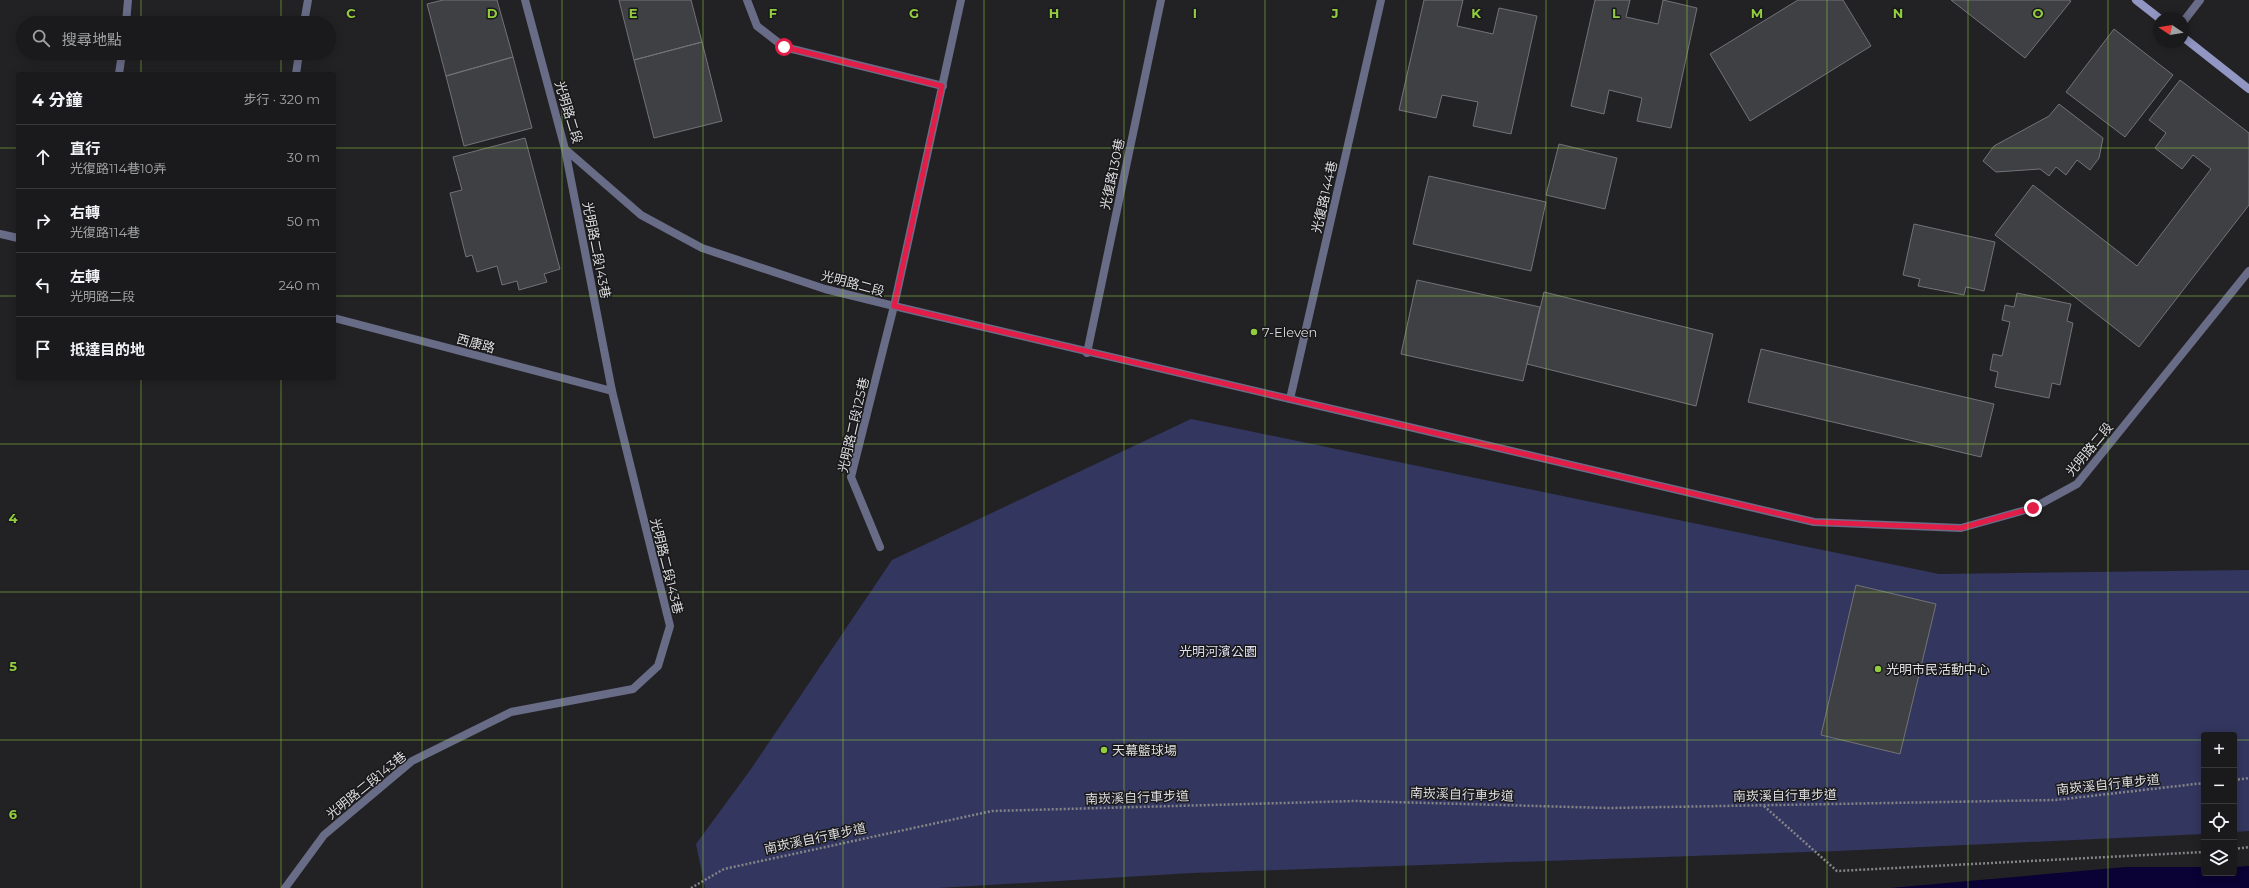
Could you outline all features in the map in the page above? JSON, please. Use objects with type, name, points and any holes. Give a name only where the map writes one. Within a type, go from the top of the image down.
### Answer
[{"type":"street","points":[[127,16],[128,0]]},
{"type":"street","points":[[305,16],[308,0]]},
{"type":"street","name":"光明路二段","points":[[524,0],[565,149],[641,215],[702,248],[825,289],[1087,353],[1814,522],[1961,528],[2033,508],[2077,484],[2249,271]]},
{"type":"street","points":[[747,0],[757,26],[784,47],[942,86]]},
{"type":"street","name":"光明路二段125巷","points":[[880,547],[851,477],[894,306],[961,0]]},
{"type":"street","name":"光復路130巷","points":[[1087,353],[1161,0]]},
{"type":"street","name":"光復路144巷","points":[[1290,399],[1381,0]]},
{"type":"street","points":[[2136,0],[2153,13]]},
{"type":"street","points":[[2189,14],[2200,0]]},
{"type":"street","points":[[2189,42],[2249,89]]},
{"type":"street","points":[[119,72],[121,60]]},
{"type":"street","points":[[296,72],[298,60]]},
{"type":"street","name":"光明路二段143巷","points":[[285,888],[324,835],[412,761],[511,712],[633,689],[658,666],[670,626],[612,391],[565,149]]},
{"type":"street","points":[[0,234],[16,238]]},
{"type":"street","name":"西康路","points":[[336,319],[612,391]]},
{"type":"path","points":[[2237,780],[2249,778]]},
{"type":"path","name":"南崁溪自行車步道","points":[[691,888],[724,869],[992,811],[1356,801],[1609,808],[2056,800],[2201,784]]},
{"type":"path","points":[[1763,806],[1837,871],[2201,852]]},
{"type":"path","points":[[2237,849],[2249,847]]},
{"type":"green space","name":"光明河濱公園","points":[[1191,419],[1939,574],[2249,570],[2249,831],[2237,832],[2237,732],[2201,732],[2201,834],[1837,851],[1192,873],[938,888],[705,888],[696,844],[751,769],[892,560]]},
{"type":"shaded area","points":[[2249,866],[2249,888],[1890,888],[2126,867],[2201,867],[2201,876],[2237,876],[2237,867]]},
{"type":"building","points":[[443,0],[497,0],[513,57],[446,76],[427,4]]},
{"type":"building","points":[[619,0],[691,0],[702,42],[634,60]]},
{"type":"building","points":[[1424,0],[1463,0],[1457,26],[1493,34],[1499,8],[1537,16],[1511,134],[1473,126],[1478,102],[1442,95],[1436,118],[1399,110]]},
{"type":"building","points":[[1595,0],[1630,0],[1626,17],[1658,24],[1663,0],[1697,8],[1671,128],[1637,121],[1642,98],[1609,90],[1604,114],[1571,106]]},
{"type":"building","points":[[1798,0],[1843,0],[1871,46],[1750,121],[1710,54]]},
{"type":"building","points":[[1951,0],[2069,0],[2071,1],[2025,58]]},
{"type":"building","points":[[2114,29],[2173,75],[2125,137],[2066,92]]},
{"type":"building","points":[[702,42],[722,121],[654,138],[634,60]]},
{"type":"building","points":[[513,57],[532,128],[464,146],[446,76]]},
{"type":"building","points":[[2180,80],[2249,133],[2249,205],[2139,347],[1995,235],[2033,185],[2137,266],[2211,169],[2193,155],[2182,169],[2155,148],[2166,133],[2149,120]]},
{"type":"building","points":[[2059,104],[2103,138],[2099,158],[2090,170],[2077,160],[2066,175],[2056,167],[2049,176],[2040,169],[1996,172],[1983,161],[1994,146],[2049,116]]},
{"type":"building","points":[[525,138],[560,269],[544,274],[547,282],[519,290],[517,281],[502,285],[497,266],[477,272],[472,255],[466,257],[450,193],[462,190],[453,157]]},
{"type":"building","points":[[1559,144],[1617,158],[1605,209],[1546,195]]},
{"type":"building","points":[[1429,176],[1546,202],[1531,271],[1413,244]]},
{"type":"building","points":[[1914,224],[1995,242],[1984,291],[1966,287],[1964,295],[1918,286],[1920,279],[1903,275]]},
{"type":"building","points":[[1417,280],[1540,307],[1523,381],[1401,354]]},
{"type":"building","points":[[1544,292],[1713,334],[1696,406],[1527,364]]},
{"type":"building","points":[[2017,293],[2071,304],[2067,321],[2073,323],[2060,385],[2052,383],[2049,398],[1995,387],[1998,372],[1990,370],[1993,354],[2002,356],[2010,322],[2002,320],[2005,305],[2014,307]]},
{"type":"building","points":[[1761,349],[1994,404],[1981,457],[1748,402]]},
{"type":"building","name":"光明市民活動中心","points":[[1856,585],[1936,604],[1900,754],[1821,735]]},
{"type":"place","name":"7-Eleven","points":[[1254,332]]},
{"type":"place","name":"光明市民活動中心","points":[[1878,669]]},
{"type":"place","name":"天幕籃球場","points":[[1104,750]]},
{"type":"route","points":[[784,47],[942,86],[894,306],[1087,353],[1814,522],[1961,528],[2033,508]]}]
